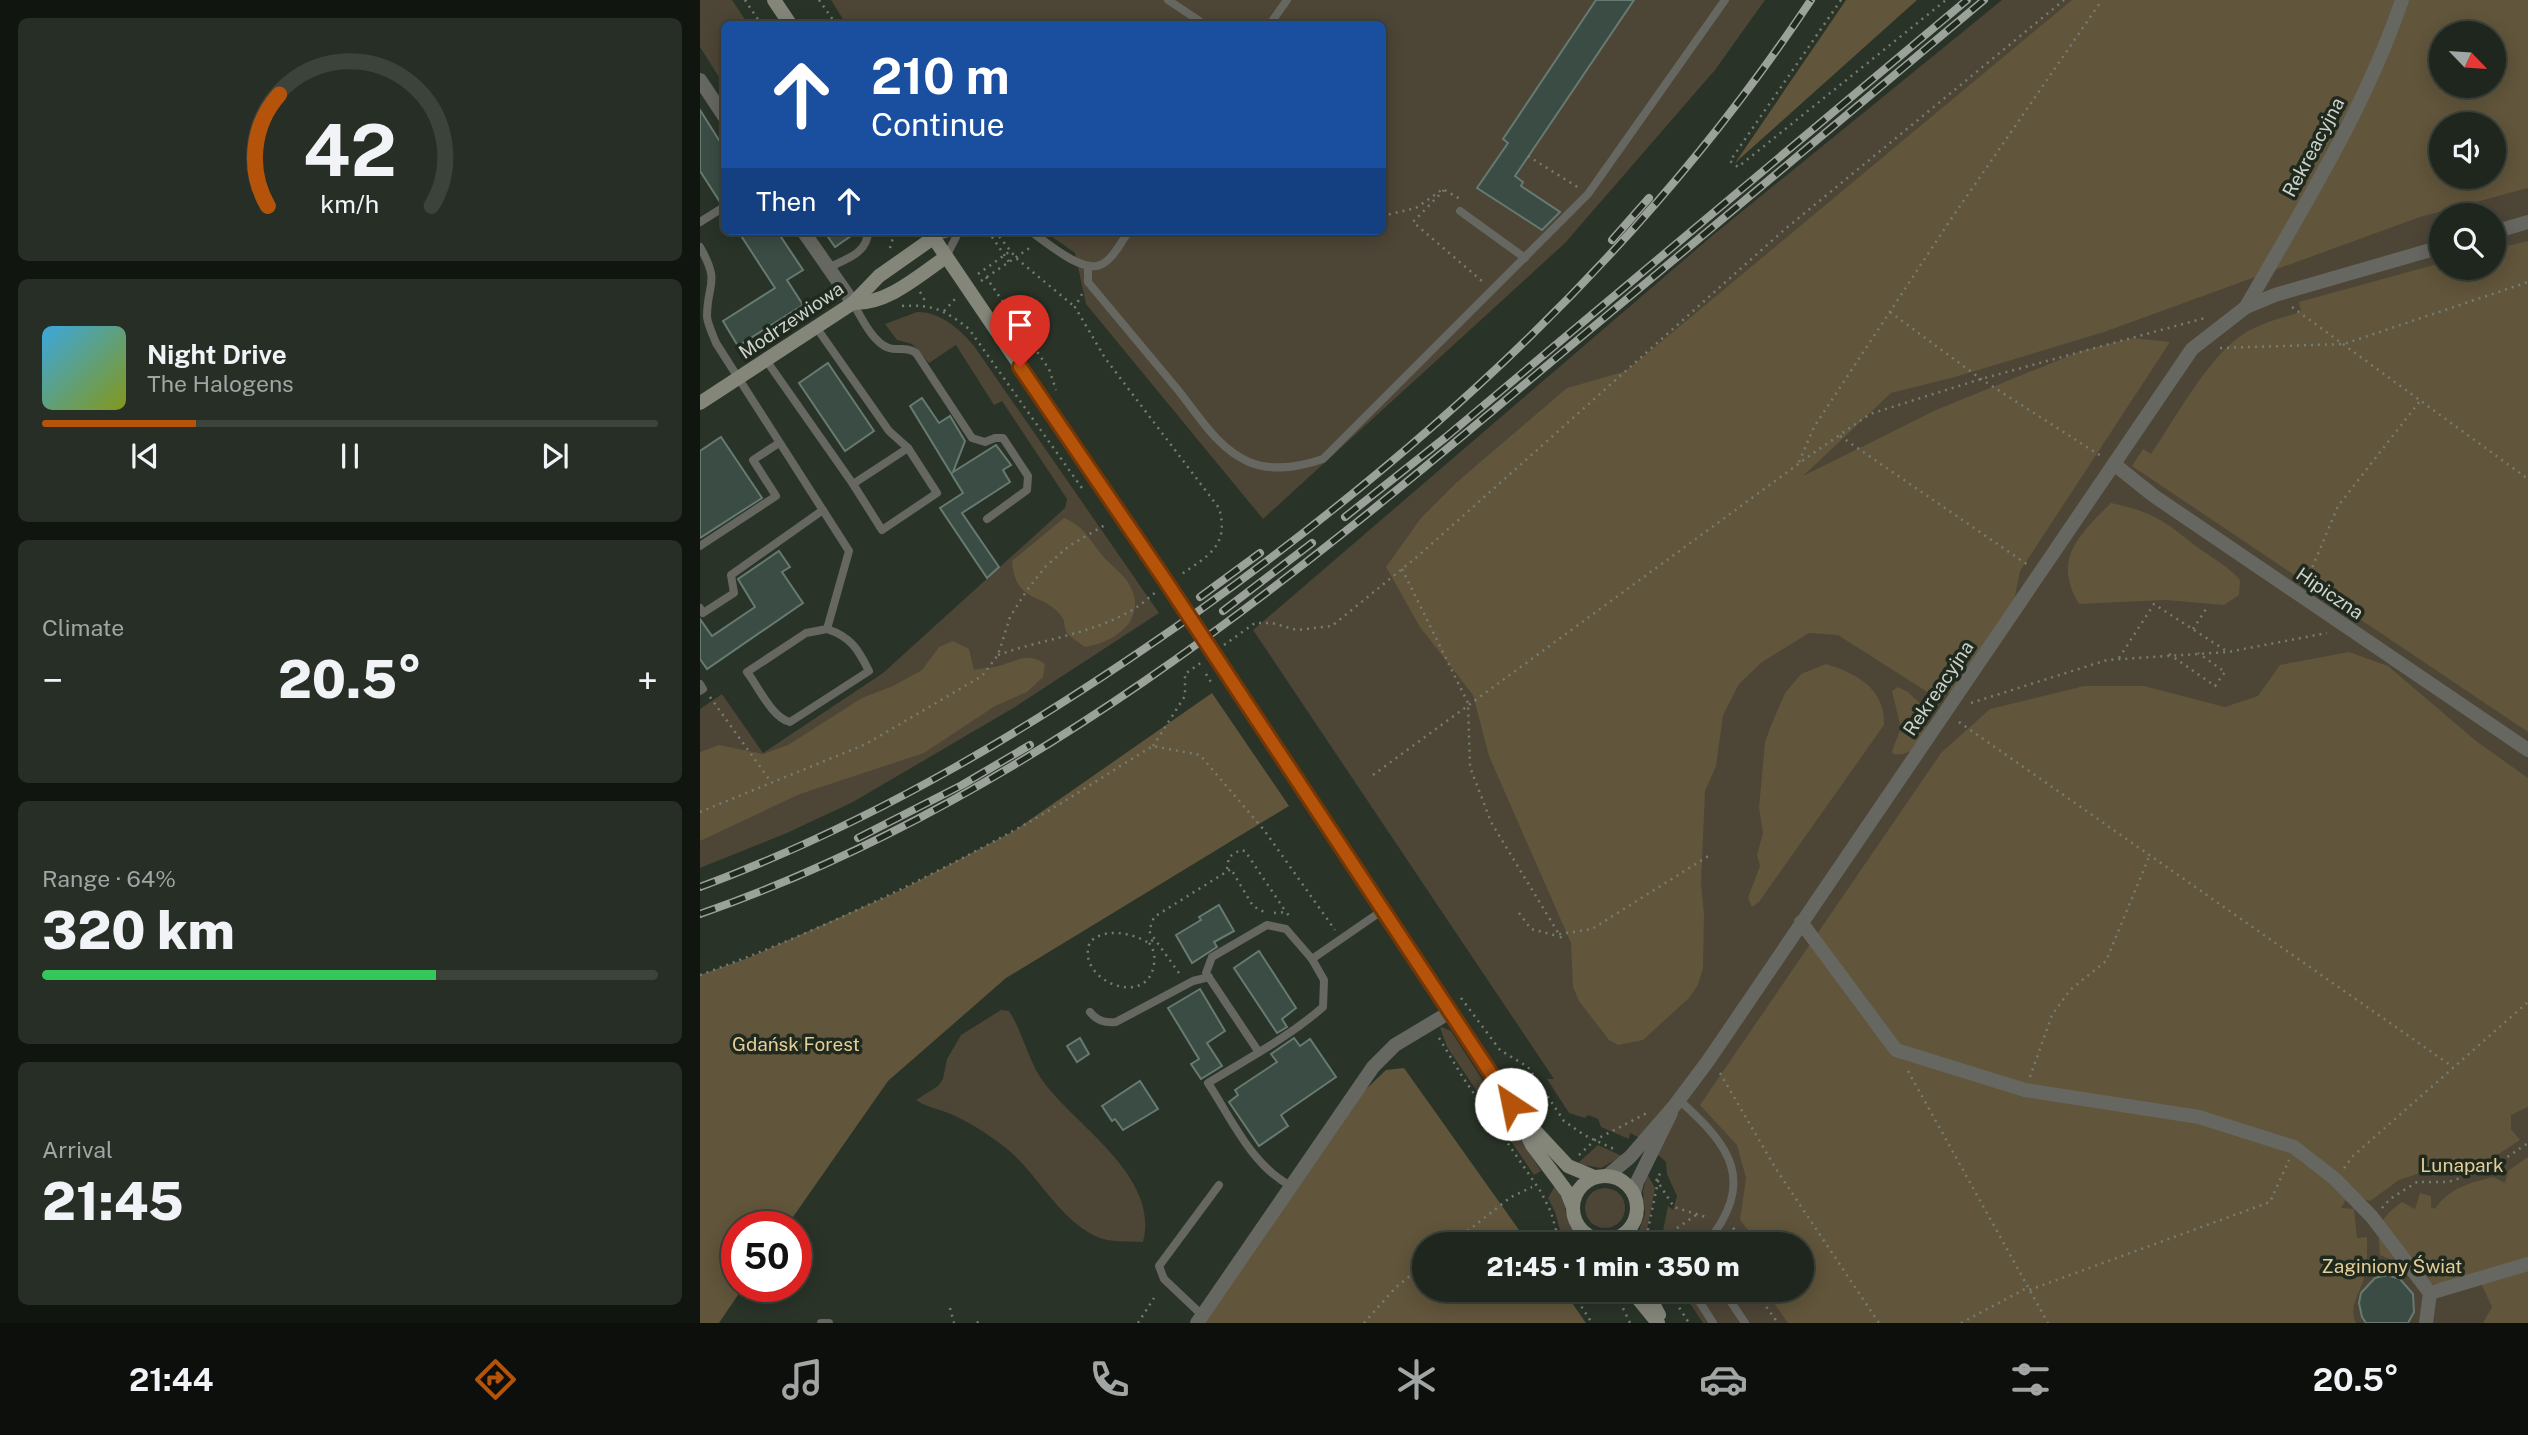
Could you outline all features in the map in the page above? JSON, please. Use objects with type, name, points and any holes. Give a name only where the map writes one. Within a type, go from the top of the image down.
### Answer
[{"type":"main road","points":[[774,0],[788,21]]},
{"type":"main road","name":"Modrzewiowa","points":[[700,403],[853,303],[879,276],[930,235]]},
{"type":"main road","points":[[932,235],[1167,582],[1511,1104],[1532,1145],[1567,1192],[1577,1226],[1584,1232]]},
{"type":"main road","points":[[853,303],[866,304],[880,299],[946,257]]},
{"type":"main road","points":[[1511,1104],[1568,1166],[1623,1181],[1634,1194],[1637,1213],[1631,1232]]},
{"type":"main road","points":[[1572,1205],[1579,1188],[1601,1177]]},
{"type":"main road","points":[[1642,1302],[1660,1323]]},
{"type":"main road","points":[[1651,1302],[1660,1323]]},
{"type":"street","name":"Rekreacyjna","points":[[2246,307],[2336,150],[2389,37],[2402,0]]},
{"type":"street","points":[[700,80],[721,112]]},
{"type":"street","points":[[2506,228],[2528,222]]},
{"type":"street","points":[[806,235],[853,303]]},
{"type":"street","name":"Rekreacyjna","points":[[1601,1177],[1630,1157],[1677,1103],[2192,348],[2246,307],[2275,295],[2429,250]]},
{"type":"street","name":"Hipiczna","points":[[2114,464],[2154,496],[2528,750]]},
{"type":"street","points":[[1801,922],[1896,1049],[2025,1090],[2199,1117],[2294,1147],[2335,1179],[2372,1217],[2430,1293],[2427,1323]]},
{"type":"street","points":[[1199,1319],[1373,1067],[1395,1045],[1450,1012]]},
{"type":"street","name":"Rekreacyjna","points":[[1634,1194],[1641,1174],[1677,1103]]},
{"type":"street","points":[[2430,1293],[2528,1264]]},
{"type":"lane","points":[[1168,0],[1200,21]]},
{"type":"lane","points":[[1272,21],[1287,0]]},
{"type":"lane","points":[[1088,267],[1088,282],[1207,427],[1230,450],[1250,462],[1283,468],[1303,466],[1323,459],[1588,194],[1725,0]]},
{"type":"lane","points":[[700,222],[721,209]]},
{"type":"lane","points":[[1460,211],[1525,258]]},
{"type":"lane","points":[[828,268],[859,251],[867,243],[868,235]]},
{"type":"lane","points":[[946,257],[955,235]]},
{"type":"lane","points":[[1036,235],[1071,260],[1088,267],[1106,261],[1126,235]]},
{"type":"lane","points":[[700,247],[710,265],[713,284],[707,318],[716,343],[849,551],[827,629]]},
{"type":"lane","points":[[853,303],[882,344],[890,349],[909,348],[916,353],[972,438],[985,442],[1003,438],[1028,475],[1027,490],[987,519]]},
{"type":"lane","points":[[766,360],[882,530],[937,494],[908,449],[889,431],[816,327]]},
{"type":"lane","points":[[700,546],[776,496],[753,460],[779,443]]},
{"type":"lane","points":[[853,484],[908,449]]},
{"type":"lane","points":[[700,608],[703,613],[734,593],[731,575],[823,510]]},
{"type":"lane","points":[[827,629],[844,635],[855,645],[869,671],[790,722],[783,720],[747,672],[806,633],[827,629]]},
{"type":"lane","points":[[1312,959],[1383,910]]},
{"type":"lane","points":[[1258,1051],[1206,973],[1212,957],[1267,925],[1286,929],[1312,959],[1324,980],[1323,1007],[1306,1022],[1208,1083],[1262,1164],[1276,1178],[1291,1186]]},
{"type":"lane","points":[[1090,1012],[1105,1023],[1116,1022],[1187,985],[1209,977]]},
{"type":"lane","points":[[1677,1103],[1718,1138],[1731,1164],[1733,1191],[1730,1204],[1713,1232]]},
{"type":"lane","points":[[1199,1319],[1164,1279],[1159,1266],[1219,1185]]},
{"type":"lane","points":[[1700,1302],[1713,1323]]},
{"type":"lane","points":[[1731,1302],[1745,1323]]},
{"type":"lane","points":[[821,1323],[829,1323]]},
{"type":"path","points":[[745,0],[759,21]]},
{"type":"path","points":[[819,0],[834,21]]},
{"type":"path","points":[[1841,0],[1730,161],[1738,167],[1946,0]]},
{"type":"path","points":[[1217,658],[1255,622],[1272,623],[1297,630],[1332,626],[1402,569],[1784,230],[2064,0]]},
{"type":"path","points":[[1799,463],[1815,428],[1890,312],[2102,0]]},
{"type":"path","points":[[1528,156],[1588,194]]},
{"type":"path","points":[[1444,190],[1413,222],[1491,289]]},
{"type":"path","points":[[991,235],[1009,262]]},
{"type":"path","points":[[998,235],[1009,252],[1075,307],[1105,358],[1219,508],[1224,526],[1210,555],[1167,582],[1125,614],[1068,636],[998,655]]},
{"type":"path","points":[[1043,240],[986,277],[1049,369],[1056,392]]},
{"type":"path","points":[[978,274],[1009,252]]},
{"type":"path","points":[[1075,307],[1088,282]]},
{"type":"path","points":[[2220,348],[2343,344],[2528,282]]},
{"type":"path","points":[[2275,295],[2528,479]]},
{"type":"path","points":[[927,304],[953,317],[969,329],[983,345],[1034,424],[1092,501]]},
{"type":"path","points":[[1890,312],[1981,379],[2114,464]]},
{"type":"path","points":[[1373,775],[1468,703],[1870,414],[1981,379],[2206,317]]},
{"type":"path","points":[[2299,595],[2322,549],[2338,506],[2421,401]]},
{"type":"path","points":[[1839,435],[2039,573]]},
{"type":"path","points":[[700,812],[866,744],[982,676],[998,655],[1010,617],[1046,566],[1069,546],[1105,525]]},
{"type":"path","points":[[1402,569],[1468,703],[1470,767],[1487,811],[1563,941]]},
{"type":"path","points":[[2119,658],[2154,604],[2228,652]]},
{"type":"path","points":[[2193,629],[2208,606]]},
{"type":"path","points":[[1944,712],[2002,691],[2119,658],[2228,652],[2333,632],[2340,624]]},
{"type":"path","points":[[2168,654],[2215,686],[2225,672],[2198,653]]},
{"type":"path","points":[[700,975],[748,958],[899,891],[1014,831],[1153,746],[1185,696],[1185,674],[1205,660]]},
{"type":"path","points":[[1206,674],[1212,684]]},
{"type":"path","points":[[701,688],[772,783]]},
{"type":"path","points":[[1944,712],[2453,1066]]},
{"type":"path","points":[[1153,746],[1200,755],[1264,830],[1341,939]]},
{"type":"path","points":[[1227,872],[1229,857],[1240,850],[1245,851],[1295,922]]},
{"type":"path","points":[[1519,913],[1531,929],[1560,934],[1592,929],[1710,855]]},
{"type":"path","points":[[2025,1090],[2052,1015],[2070,990],[2106,961],[2150,855]]},
{"type":"path","points":[[1187,985],[1148,927],[1154,917],[1231,869],[1253,906],[1261,911],[1286,912]]},
{"type":"path","points":[[1102,934],[1129,935],[1149,943],[1154,955],[1152,974],[1146,981],[1133,987],[1116,986],[1105,981],[1089,959],[1090,942],[1102,934]]},
{"type":"path","points":[[1149,943],[1154,939]]},
{"type":"path","points":[[2335,1179],[2353,1156],[2528,1002]]},
{"type":"path","points":[[1434,1029],[1462,1076],[1541,1192],[1552,1212],[1557,1232]]},
{"type":"path","points":[[1896,1049],[2048,1323]]},
{"type":"path","points":[[1716,1067],[1783,1180],[1879,1323]]},
{"type":"path","points":[[1535,1076],[1564,1121],[1615,1149]]},
{"type":"path","points":[[1574,1160],[1595,1140],[1653,1111]]},
{"type":"path","points":[[2372,1217],[2390,1199],[2417,1182],[2448,1182],[2491,1167],[2528,1143]]},
{"type":"path","points":[[1961,1323],[2025,1289],[2029,1290],[2270,1202],[2294,1147]]},
{"type":"path","points":[[1648,1232],[1659,1183],[1675,1207],[1709,1218]]},
{"type":"path","points":[[1466,1232],[1511,1197],[1532,1187]]},
{"type":"path","points":[[1671,1232],[1699,1213]]},
{"type":"path","points":[[1364,1323],[1396,1287],[1412,1274]]},
{"type":"path","points":[[1138,1323],[1154,1298]]},
{"type":"path","points":[[1578,1302],[1592,1323]]},
{"type":"path","points":[[1620,1302],[1630,1323]]},
{"type":"path","points":[[1676,1302],[1689,1323]]},
{"type":"path","points":[[1763,1302],[1779,1323]]},
{"type":"path","points":[[950,1308],[954,1323]]},
{"type":"path","points":[[978,1323],[981,1318]]},
{"type":"green space","points":[[700,0],[732,0],[746,21],[721,21],[721,80],[700,47]]},
{"type":"green space","points":[[831,0],[1765,0],[1715,70],[1565,243],[1263,519],[1086,304],[1075,253],[1050,235],[1386,235],[1386,21],[844,21]]},
{"type":"green space","points":[[1846,0],[1917,0],[1735,163]]},
{"type":"green space","points":[[2002,0],[2528,0],[2528,1323],[1703,1323],[1689,1302],[1814,1302],[1814,1232],[1663,1232],[1668,1206],[1673,1210],[1677,1196],[1667,1174],[1666,1162],[1638,1137],[1630,1133],[1629,1139],[1601,1127],[1598,1119],[1569,1113],[1547,1079],[1554,1079],[1253,630],[1713,235]]},
{"type":"green space","points":[[2072,0],[2528,0],[2528,188],[2472,203],[2429,203],[2429,215],[2104,332],[1955,377],[1891,393],[1803,476],[1936,410],[2081,351],[2133,338],[2170,342],[2020,571],[2014,601],[1952,692],[1940,697],[1932,695],[1838,635],[1809,633],[1762,662],[1739,684],[1723,715],[1716,766],[1705,791],[1701,883],[1704,914],[1703,968],[1698,985],[1689,998],[1643,1040],[1618,1045],[1609,1040],[1579,1001],[1573,987],[1571,943],[1489,756],[1473,695],[1420,627],[1386,567],[1421,518],[1457,482],[1567,388],[1626,371]]},
{"type":"green space","points":[[2528,241],[2528,732],[2132,466],[2143,449],[2151,454],[2218,356],[2245,333],[2301,312],[2299,302],[2429,266],[2429,280],[2506,280],[2506,246]]},
{"type":"green space","points":[[917,312],[933,314],[949,322],[974,346],[1159,613],[1015,707],[853,802],[787,833],[700,868],[700,709],[722,694],[763,753],[883,673],[1065,508],[1067,499],[1002,401],[994,405],[956,345],[929,363],[912,344],[897,340],[885,324]]},
{"type":"green space","points":[[2111,503],[2148,514],[2176,530],[2240,580],[2239,595],[2224,605],[2166,600],[2079,604],[2071,588],[2069,561],[2080,537]]},
{"type":"green space","points":[[1064,518],[1086,534],[1126,580],[1134,596],[1135,607],[1126,626],[1108,640],[1085,647],[1067,633],[1063,619],[1055,609],[1025,592],[1019,585],[1012,561]]},
{"type":"green space","points":[[953,641],[969,649],[974,670],[1029,658],[1045,664],[1043,677],[1027,692],[995,706],[924,753],[800,794],[700,841],[700,752],[719,745],[763,754],[788,745],[862,698],[893,686],[922,670],[939,647]]},
{"type":"green space","name":"Lunapark","points":[[2349,652],[2388,666],[2476,741],[2528,778],[2528,1107],[2511,1115],[2511,1129],[2520,1140],[2488,1161],[2459,1172],[2426,1171],[2399,1180],[2370,1201],[2349,1194],[2341,1208],[2354,1209],[2357,1238],[2367,1237],[2365,1273],[2353,1311],[2356,1323],[1788,1323],[1773,1302],[1814,1302],[1814,1232],[1750,1232],[1740,1220],[1746,1178],[1737,1145],[1700,1105],[1941,753],[1990,709],[2084,686],[2144,686],[2225,707],[2258,696],[2280,665]]},
{"type":"green space","points":[[1826,664],[1848,672],[1867,684],[1880,702],[1884,725],[1759,902],[1752,907],[1748,898],[1760,866],[1757,855],[1763,833],[1759,808],[1765,742],[1785,693],[1801,674]]},
{"type":"green space","points":[[1898,687],[1908,692],[1929,712],[1923,735],[1914,748],[1901,754],[1893,754],[1901,728],[1892,691]]},
{"type":"green space","name":"Gdańsk Forest","points":[[1212,693],[1289,806],[1006,978],[888,1081],[797,1211],[721,1211],[721,1302],[733,1302],[719,1323],[700,1323],[700,975],[748,958],[899,891],[1014,831]]},
{"type":"green space","points":[[1001,1010],[1009,1011],[1034,1067],[1045,1084],[1128,1175],[1140,1196],[1145,1219],[1143,1242],[1106,1240],[1095,1236],[1069,1217],[1026,1167],[1002,1145],[951,1114],[916,1100],[938,1086],[943,1079],[947,1059],[961,1035]]},
{"type":"green space","points":[[1440,1028],[1451,1031],[1541,1171],[1534,1175],[1447,1047]]},
{"type":"green space","points":[[1404,1068],[1520,1232],[1412,1232],[1412,1302],[1571,1302],[1586,1323],[1204,1323],[1363,1092],[1386,1070]]},
{"type":"green space","points":[[1598,1145],[1622,1156],[1601,1168],[1577,1164]]},
{"type":"green space","points":[[2528,1157],[2528,1323],[2483,1323],[2492,1307],[2481,1283],[2423,1284],[2407,1267],[2380,1255],[2381,1224],[2388,1213],[2402,1202],[2415,1209],[2420,1193],[2431,1196],[2431,1207],[2435,1209],[2453,1191],[2468,1184],[2493,1177],[2505,1183],[2508,1171]]},
{"type":"green space","points":[[1647,1174],[1655,1188],[1647,1232],[1638,1232],[1645,1214],[1643,1191]]},
{"type":"green space","points":[[1555,1186],[1575,1232],[1561,1232],[1548,1198]]},
{"type":"green space","points":[[1605,1188],[1619,1194],[1625,1208],[1619,1222],[1605,1228],[1591,1222],[1585,1208],[1591,1194]]},
{"type":"building","points":[[1596,0],[1634,0],[1515,176],[1523,182],[1521,186],[1560,212],[1542,230],[1477,188],[1508,143],[1503,139]]},
{"type":"building","points":[[700,110],[721,143],[721,202],[700,171]]},
{"type":"building","points":[[741,235],[780,235],[803,270],[787,280],[803,305],[738,346],[723,321],[775,288]]},
{"type":"building","points":[[827,235],[852,235],[835,247]]},
{"type":"building","points":[[828,363],[874,431],[845,451],[799,383]]},
{"type":"building","points":[[922,398],[939,423],[950,416],[965,441],[953,472],[996,445],[1011,465],[1003,470],[1010,482],[962,513],[999,567],[987,578],[940,508],[963,493],[910,406]]},
{"type":"building","points":[[721,437],[762,498],[700,538],[700,451]]},
{"type":"building","points":[[779,551],[790,567],[782,572],[803,603],[707,669],[700,659],[700,619],[712,636],[755,607],[738,579]]},
{"type":"building","points":[[1219,905],[1234,931],[1214,942],[1217,947],[1192,963],[1176,935]]},
{"type":"building","points":[[1259,951],[1296,1008],[1282,1019],[1287,1027],[1277,1033],[1234,968]]},
{"type":"building","points":[[1200,989],[1225,1031],[1207,1043],[1222,1066],[1201,1079],[1191,1064],[1199,1059],[1168,1008]]},
{"type":"building","points":[[1080,1038],[1089,1054],[1077,1062],[1067,1046]]},
{"type":"building","points":[[1294,1038],[1300,1046],[1310,1039],[1336,1077],[1281,1115],[1288,1126],[1259,1146],[1229,1102],[1238,1095],[1235,1090],[1277,1062],[1271,1054]]},
{"type":"building","points":[[1140,1081],[1158,1109],[1123,1130],[1115,1119],[1112,1121],[1102,1106]]},
{"type":"building","points":[[2387,1275],[2400,1279],[2413,1294],[2414,1312],[2408,1323],[2366,1323],[2359,1303],[2361,1293],[2375,1278]]},
{"type":"railway","points":[[700,887],[830,832],[893,801],[1016,732],[1193,615],[1368,481],[1451,410],[1531,336],[1607,258],[1679,176],[1747,90],[1811,0]]},
{"type":"railway","points":[[1345,517],[1446,437],[1967,0]]},
{"type":"railway","points":[[700,914],[817,868],[930,813],[1038,750],[1143,682],[1245,609],[1442,453],[1984,0]]},
{"type":"railway","points":[[1612,240],[1649,198]]},
{"type":"railway","points":[[1223,611],[1312,543]]},
{"type":"railway","points":[[1200,597],[1260,553]]},
{"type":"railway","points":[[858,838],[962,785],[1030,745]]},
{"type":"route","points":[[1020,367],[1165,580],[1511,1104]]},
{"type":"park label","name":"Zaginiony Świat","points":[[2392,1266]]}]
